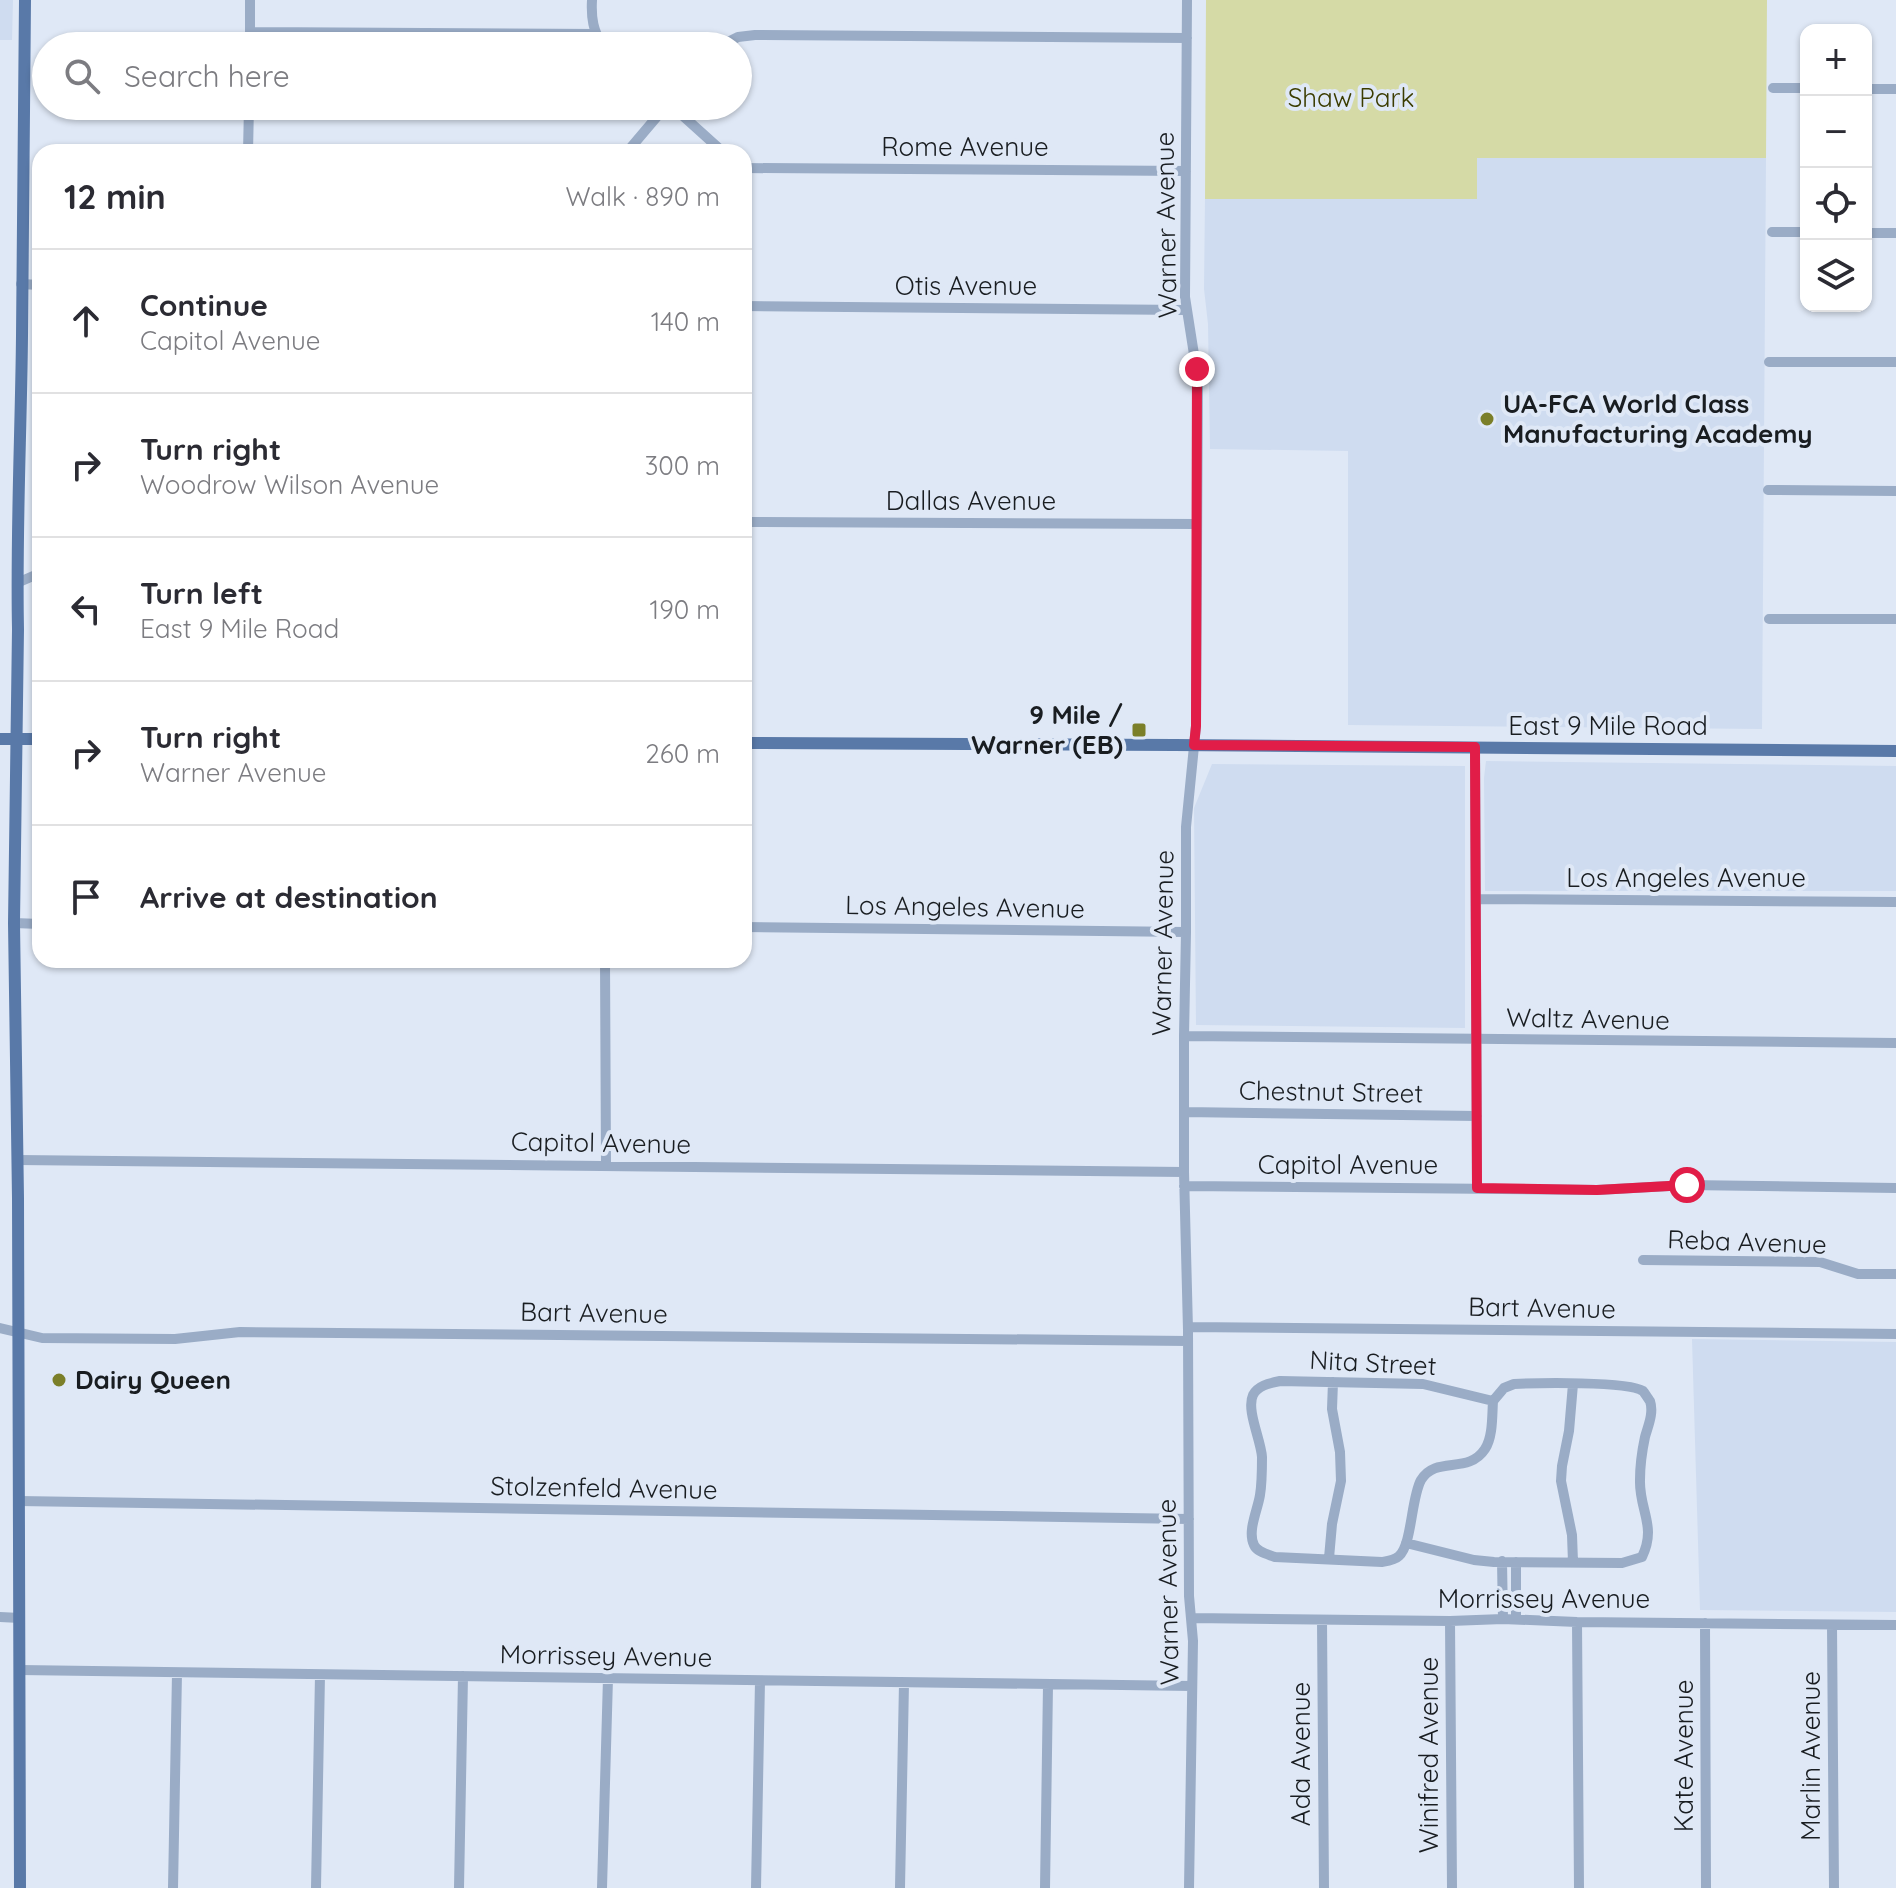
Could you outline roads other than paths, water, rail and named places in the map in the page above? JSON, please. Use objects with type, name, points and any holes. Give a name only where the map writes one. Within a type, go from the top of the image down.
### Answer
[{"type":"main road","points":[[20,1888],[18,1160],[14,923],[25,0]]},
{"type":"main road","points":[[0,739],[32,739]]},
{"type":"main road","name":"East 9 Mile Road","points":[[752,743],[1896,751]]},
{"type":"street","points":[[250,0],[250,32]]},
{"type":"street","points":[[592,0],[596,32]]},
{"type":"street","name":"Warner Avenue","points":[[1187,0],[1185,297],[1198,380],[1196,726],[1186,815],[1184,1036],[1189,1596],[1192,1618],[1189,1888]]},
{"type":"street","points":[[752,35],[1187,38]]},
{"type":"street","points":[[1773,88],[1800,88]]},
{"type":"street","points":[[1872,89],[1896,89]]},
{"type":"street","points":[[248,144],[249,120]]},
{"type":"street","points":[[634,144],[656,120]]},
{"type":"street","points":[[685,120],[714,144]]},
{"type":"street","name":"Rome Avenue","points":[[752,168],[1186,171]]},
{"type":"street","points":[[1772,232],[1800,232]]},
{"type":"street","points":[[1872,233],[1896,233]]},
{"type":"street","points":[[21,284],[32,285]]},
{"type":"street","name":"Otis Avenue","points":[[752,306],[1187,310]]},
{"type":"street","points":[[1769,362],[1896,362]]},
{"type":"street","points":[[1768,490],[1896,491]]},
{"type":"street","name":"Dallas Avenue","points":[[752,522],[1197,524]]},
{"type":"street","points":[[17,583],[32,576]]},
{"type":"street","points":[[1769,619],[1896,619]]},
{"type":"street","points":[[1475,747],[1477,1188]]},
{"type":"street","name":"Los Angeles Avenue","points":[[1476,899],[1896,902]]},
{"type":"street","points":[[14,923],[32,924]]},
{"type":"street","name":"Los Angeles Avenue","points":[[752,927],[1186,932]]},
{"type":"street","points":[[605,968],[606,1165]]},
{"type":"street","name":"Waltz Avenue","points":[[1184,1036],[1896,1043]]},
{"type":"street","name":"Chestnut Street","points":[[1184,1112],[1477,1116]]},
{"type":"street","name":"Capitol Avenue","points":[[18,1160],[1184,1172]]},
{"type":"street","name":"Capitol Avenue","points":[[1184,1186],[1597,1190],[1676,1185],[1896,1188]]},
{"type":"street","name":"Reba Avenue","points":[[1643,1260],[1820,1262],[1858,1274],[1896,1274]]},
{"type":"street","name":"Bart Avenue","points":[[1188,1327],[1896,1334]]},
{"type":"street","name":"Bart Avenue","points":[[0,1328],[42,1338],[149,1340],[256,1332],[1188,1341]]},
{"type":"street","name":"Nita Street","points":[[1329,1558],[1275,1557],[1254,1547],[1252,1535],[1261,1494],[1262,1455],[1252,1415],[1253,1395],[1261,1387],[1280,1381],[1423,1384],[1493,1401]]},
{"type":"street","points":[[1333,1382],[1332,1409],[1342,1466],[1329,1558],[1382,1562],[1403,1552],[1415,1495],[1425,1474],[1438,1466],[1466,1463],[1485,1450],[1493,1401],[1504,1388],[1514,1384],[1616,1386],[1643,1391],[1649,1400],[1651,1412],[1640,1474],[1640,1490],[1649,1530],[1648,1544],[1642,1557],[1622,1563],[1474,1560],[1406,1543]]},
{"type":"street","points":[[1573,1384],[1561,1481],[1572,1535],[1573,1562]]},
{"type":"street","name":"Stolzenfeld Avenue","points":[[19,1501],[1189,1519]]},
{"type":"street","points":[[1502,1561],[1503,1619]]},
{"type":"street","points":[[1516,1562],[1516,1619]]},
{"type":"street","points":[[0,1617],[20,1618]]},
{"type":"street","name":"Morrissey Avenue","points":[[1192,1618],[1896,1625]]},
{"type":"street","name":"Ada Avenue","points":[[1322,1620],[1324,1888]]},
{"type":"street","name":"Winifred Avenue","points":[[1450,1621],[1452,1888]]},
{"type":"street","points":[[1577,1622],[1579,1888]]},
{"type":"street","name":"Kate Avenue","points":[[1705,1623],[1706,1888]]},
{"type":"street","name":"Marlin Avenue","points":[[1832,1625],[1834,1888]]},
{"type":"street","name":"Morrissey Avenue","points":[[20,1670],[1192,1686]]},
{"type":"street","points":[[173,1888],[177,1673]]},
{"type":"street","points":[[316,1888],[320,1675]]},
{"type":"street","points":[[459,1888],[463,1676]]},
{"type":"street","points":[[602,1888],[608,1678]]},
{"type":"street","points":[[756,1888],[760,1681]]},
{"type":"street","points":[[900,1888],[904,1683]]},
{"type":"street","points":[[1045,1888],[1048,1685]]},
{"type":"place","name":"UA-FCA World Class Manufacturing Academy","points":[[1487,419]]},
{"type":"place","name":"9 Mile / Warner (EB)","points":[[1139,730]]},
{"type":"place","name":"Dairy Queen","points":[[59,1380]]},
{"type":"park label","name":"Shaw Park","points":[[1351,98]]}]
